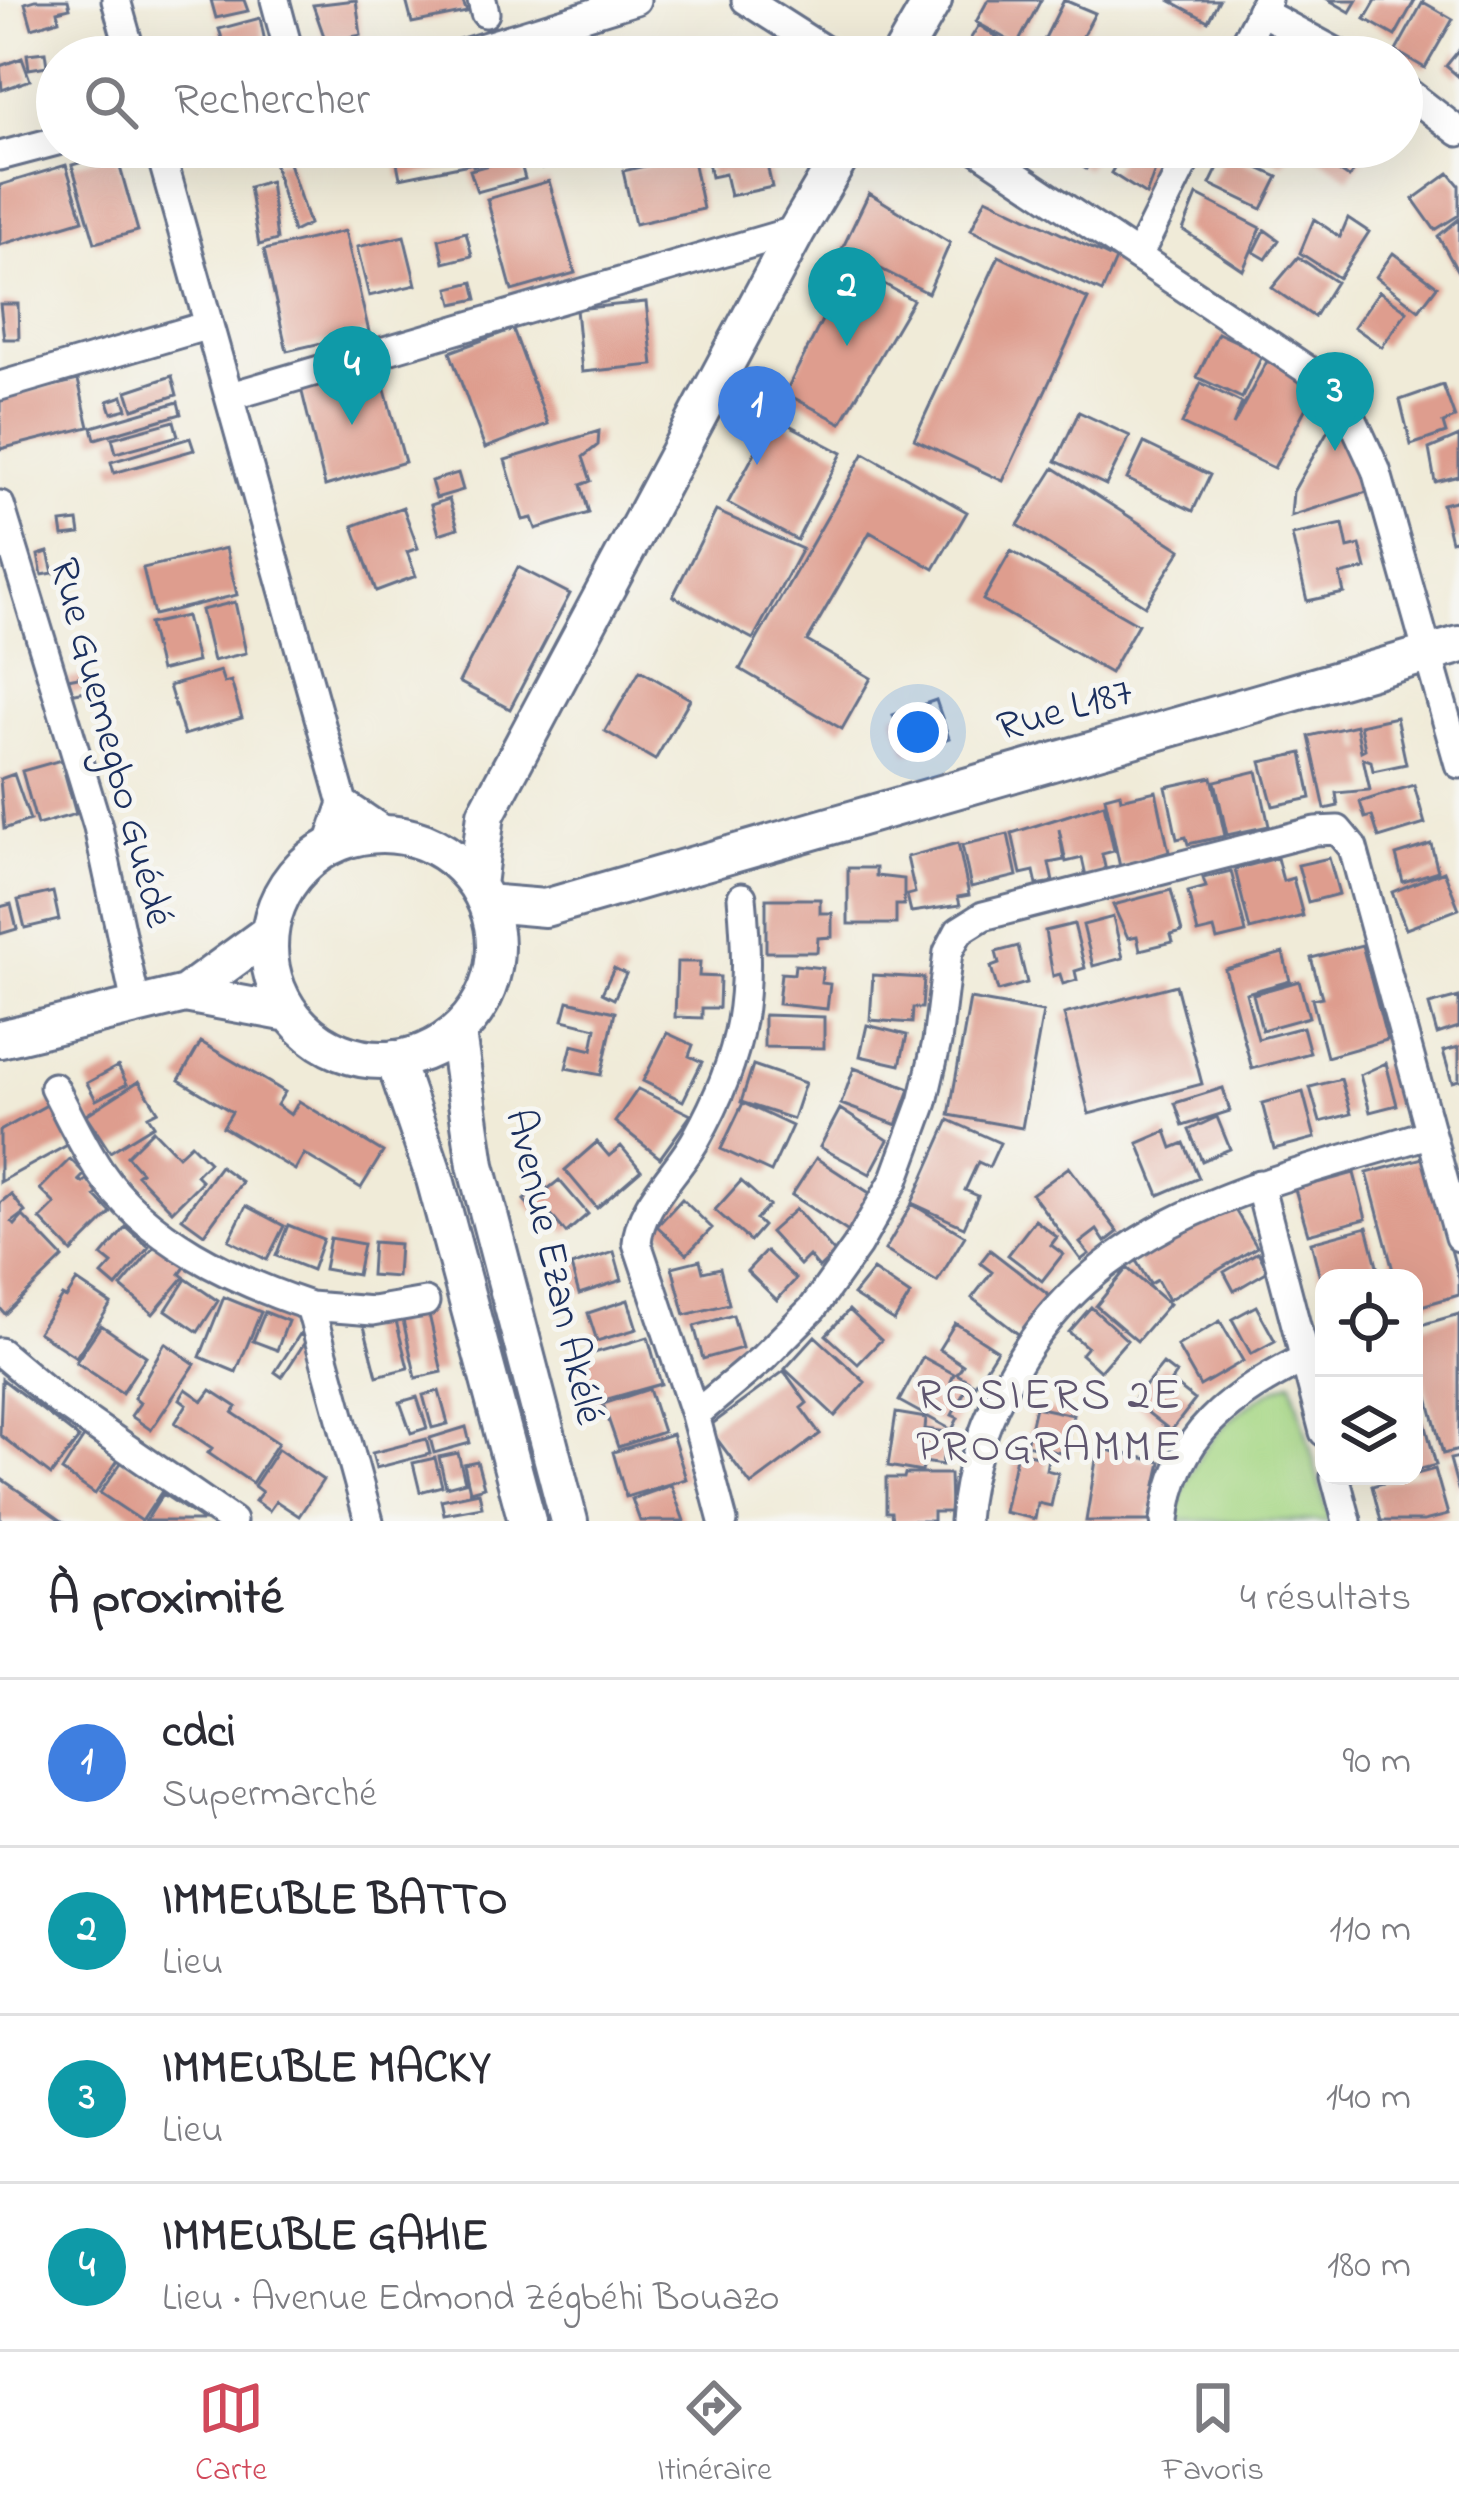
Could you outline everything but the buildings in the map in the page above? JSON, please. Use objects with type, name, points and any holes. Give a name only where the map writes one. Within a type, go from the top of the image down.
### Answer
[{"type":"street","points":[[116,0],[126,36]]},
{"type":"street","points":[[275,0],[285,36]]},
{"type":"street","points":[[519,36],[636,0]]},
{"type":"street","points":[[746,0],[802,36]]},
{"type":"street","points":[[912,36],[933,0]]},
{"type":"street","points":[[1249,36],[1264,6],[1312,36]]},
{"type":"street","points":[[1423,104],[1459,131]]},
{"type":"street","points":[[0,156],[36,147]]},
{"type":"street","points":[[165,168],[343,803],[328,847]]},
{"type":"street","points":[[481,894],[486,814],[834,168]]},
{"type":"street","points":[[1006,168],[1324,381],[1344,401],[1376,470],[1444,649],[1459,764]]},
{"type":"street","points":[[1139,254],[1182,168]]},
{"type":"street","points":[[231,395],[797,230]]},
{"type":"street","points":[[0,386],[209,325]]},
{"type":"street","name":"Rue Guemegbo Guédé","points":[[0,505],[98,827],[136,1004]]},
{"type":"street","name":"Rue L187","points":[[481,894],[545,908],[1444,649]]},
{"type":"street","points":[[343,803],[389,834]]},
{"type":"street","points":[[428,843],[486,814]]},
{"type":"street","points":[[694,1415],[763,1358],[813,1308],[885,1198],[923,1102],[937,1042],[948,952],[959,931],[983,916],[1315,831],[1339,830],[1353,848],[1459,1237]]},
{"type":"street","points":[[389,834],[428,843],[455,860],[481,894],[494,933],[494,964],[482,1002],[457,1033],[430,1051],[394,1060],[362,1058],[322,1045],[289,1013],[272,974],[270,932],[276,906],[306,862],[328,847],[358,836],[389,834]]},
{"type":"street","points":[[723,1521],[694,1415],[640,1256],[638,1231],[722,1090],[741,1029],[749,969],[742,897]]},
{"type":"street","points":[[494,964],[545,908]]},
{"type":"street","points":[[185,994],[270,932]]},
{"type":"street","points":[[0,1039],[185,994],[289,1013]]},
{"type":"street","name":"Avenue Ezan Akélé","points":[[457,1033],[476,1166],[569,1521]]},
{"type":"street","name":"Avenue Ezan Akélé","points":[[394,1060],[435,1179],[527,1521]]},
{"type":"street","points":[[53,1087],[100,1172],[143,1217],[232,1278],[310,1306],[373,1311],[424,1302]]},
{"type":"street","points":[[964,1521],[966,1487],[990,1414],[1023,1354],[1074,1289],[1118,1253],[1179,1216],[1259,1184],[1428,1134]]},
{"type":"street","points":[[1259,1184],[1315,1397]]},
{"type":"street","points":[[310,1306],[369,1521]]},
{"type":"street","points":[[0,1352],[57,1400],[232,1521]]},
{"type":"street","points":[[1165,1521],[1182,1458],[1211,1416],[1305,1358]]},
{"type":"street","points":[[1337,1485],[1347,1521]]},
{"type":"green space","points":[[1292,1381],[1315,1466],[1315,1485],[1320,1485],[1330,1521],[1176,1521],[1181,1497],[1201,1454],[1232,1419]]},
{"type":"place","name":"IMMEUBLE BATTO","points":[[847,346]]},
{"type":"place","name":"IMMEUBLE GAHIE","points":[[352,425]]},
{"type":"place","name":"IMMEUBLE MACKY","points":[[1335,451]]},
{"type":"place","name":"cdci","points":[[757,465]]},
{"type":"district","name":"ROSIERS 2E PROGRAMME","points":[[1050,1423]]}]
